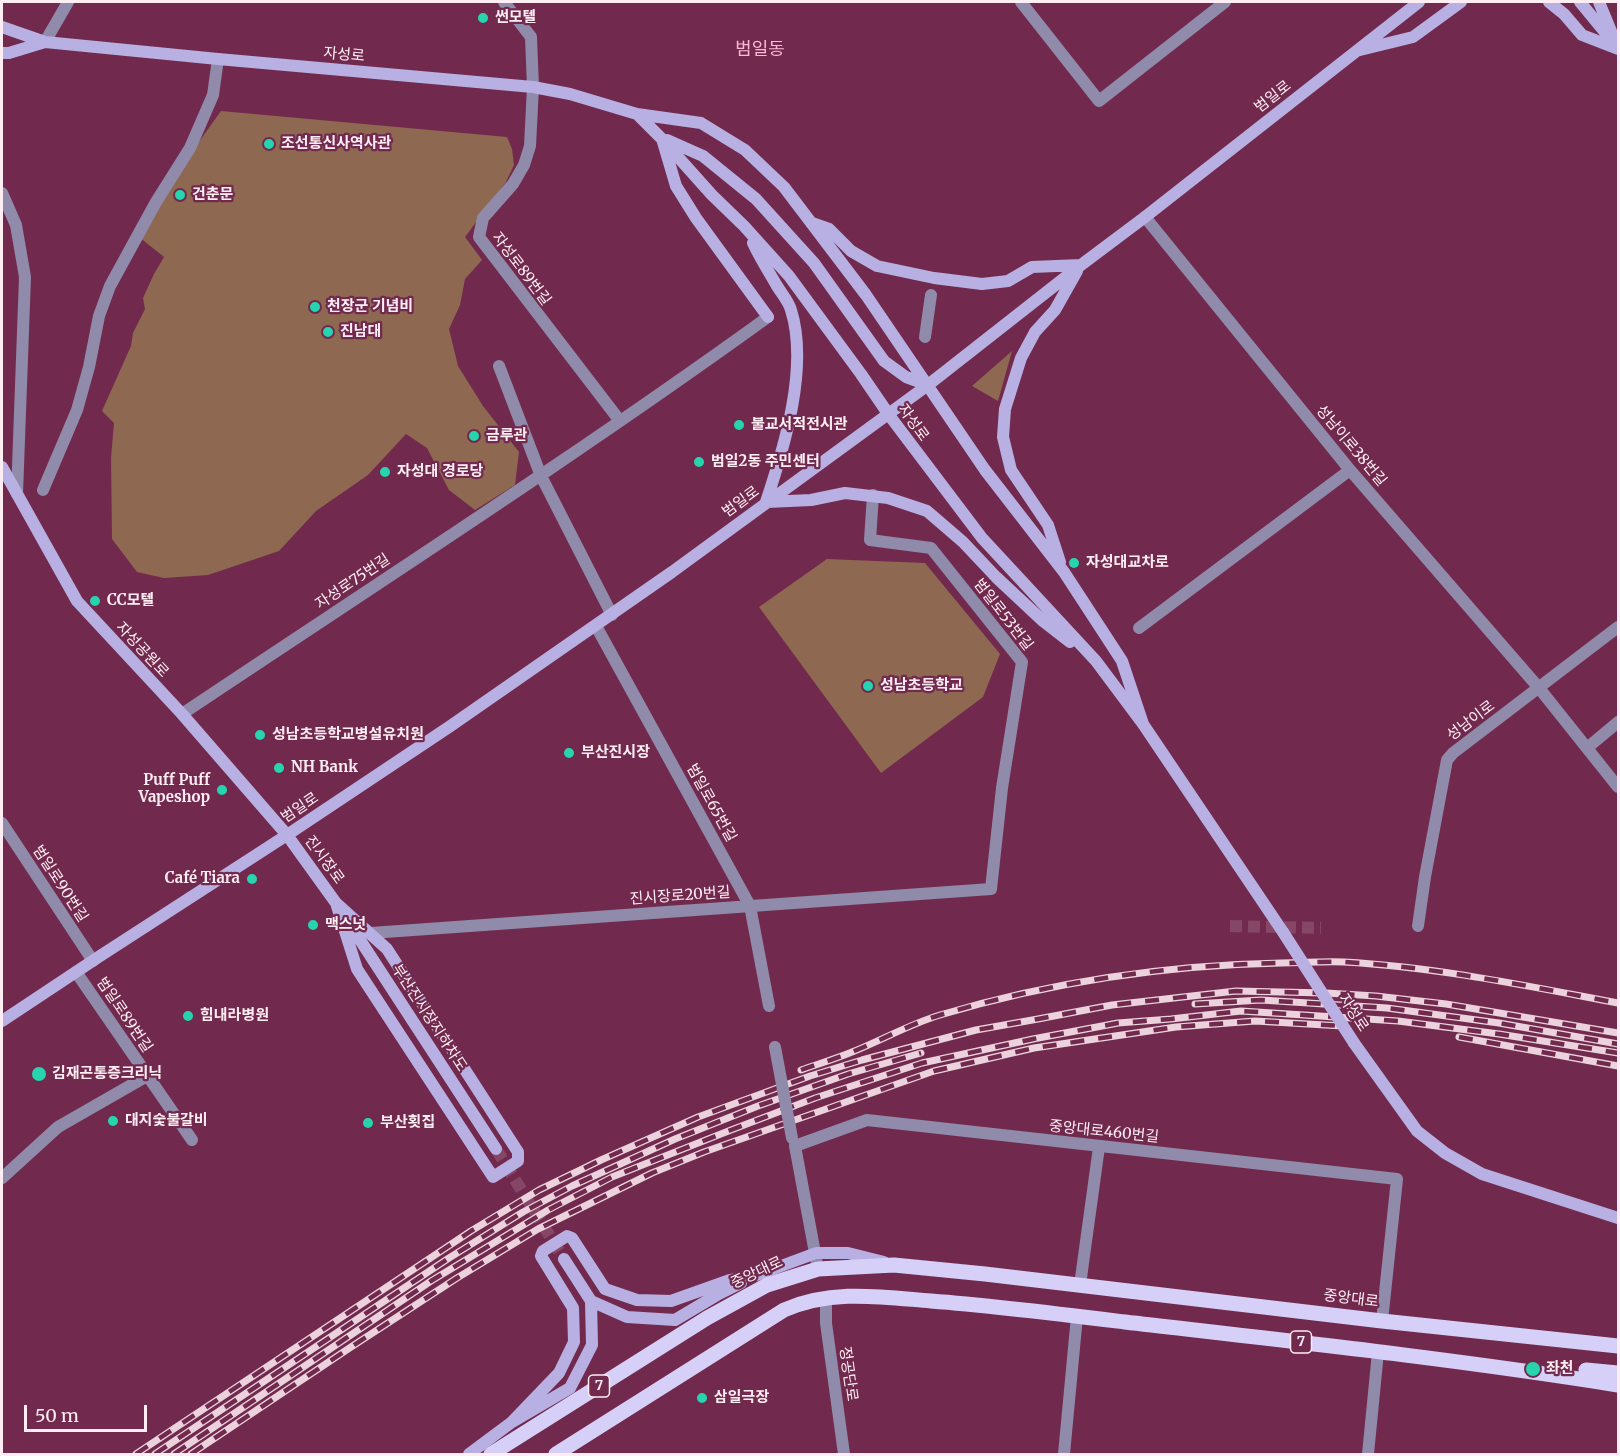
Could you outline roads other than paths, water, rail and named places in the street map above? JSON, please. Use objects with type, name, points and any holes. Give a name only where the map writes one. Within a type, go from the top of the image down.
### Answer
[{"type":"main road","name":"범일로","points":[[2,1022],[440,734],[612,615],[889,415],[1145,218],[1419,2]]},
{"type":"main road","points":[[1353,52],[1413,37],[1461,2]]},
{"type":"main road","points":[[1549,2],[1564,14],[1582,35],[1618,48]]},
{"type":"main road","points":[[1580,2],[1618,48]]},
{"type":"main road","points":[[1599,2],[1618,48]]},
{"type":"main road","name":"자성로","points":[[2,27],[45,42],[533,87],[570,94],[637,114],[701,123],[746,150],[784,187],[812,223],[866,295],[985,470],[1064,572],[1122,661],[1143,724]]},
{"type":"main road","name":"자성로","points":[[2,53],[45,42]]},
{"type":"main road","name":"자성로","points":[[637,114],[789,276],[889,415],[982,538],[1096,662],[1143,724],[1283,932],[1354,1043],[1417,1131],[1445,1153],[1482,1174],[1618,1218]]},
{"type":"main road","name":"자성로","points":[[661,138],[703,156],[756,199],[814,263],[884,360],[906,377],[928,385]]},
{"type":"main road","points":[[661,138],[676,186],[696,218],[768,317]]},
{"type":"main road","points":[[812,223],[829,229],[851,251],[877,266],[934,278],[982,284],[1008,281],[1032,267],[1081,265]]},
{"type":"main road","points":[[744,226],[764,265],[791,308],[798,345],[793,404],[780,459],[766,502],[812,500],[845,493],[888,498],[927,511],[963,542],[1043,621],[1096,662]]},
{"type":"main road","points":[[1064,572],[1048,525],[1011,470],[1003,437],[1005,409],[1021,358],[1035,332],[1055,310],[1081,265]]},
{"type":"main road","name":"자성공원로","points":[[2,466],[77,601],[182,714],[287,835]]},
{"type":"main road","name":"진시장로","points":[[287,835],[336,903]]},
{"type":"main road","points":[[336,903],[387,949],[518,1152],[518,1161],[493,1177],[357,969],[336,903]]},
{"type":"main road","name":"부산진시장지하차도","points":[[336,903],[496,1149]]},
{"type":"main road","points":[[512,1422],[559,1373],[574,1341],[573,1308],[541,1256],[543,1251],[567,1236],[572,1238],[605,1288],[637,1300],[671,1301],[730,1280],[817,1261]]},
{"type":"main road","points":[[469,1455],[512,1422],[570,1388],[592,1345],[591,1301],[564,1259]]},
{"type":"main road","name":"중앙대로","points":[[491,1455],[707,1318],[817,1261],[894,1265],[1080,1285],[1615,1347]]},
{"type":"main road","points":[[591,1301],[627,1317],[675,1320],[717,1295],[764,1272]]},
{"type":"main road","name":"7","points":[[556,1455],[784,1310],[802,1302],[847,1295],[983,1305],[1378,1352],[1618,1385]]},
{"type":"main road","points":[[1541,1373],[1571,1369],[1618,1373]]},
{"type":"street","points":[[45,42],[68,2]]},
{"type":"street","name":"자성로89번길","points":[[504,2],[531,37],[533,87],[530,146],[524,165],[513,184],[483,218],[479,237],[620,421]]},
{"type":"street","points":[[1021,2],[1099,101],[1225,2]]},
{"type":"street","points":[[43,490],[77,410],[84,388],[99,316],[110,286],[156,202],[190,148],[213,95],[218,59]]},
{"type":"street","points":[[2,193],[16,225],[25,277],[18,494]]},
{"type":"street","name":"성남이로38번길","points":[[1145,218],[1350,470],[1539,688],[1618,787]]},
{"type":"street","points":[[925,337],[931,295]]},
{"type":"street","name":"자성로75번길","points":[[182,714],[541,476],[666,391],[768,317]]},
{"type":"street","points":[[500,366],[541,476],[612,615]]},
{"type":"street","points":[[1139,628],[1350,470]]},
{"type":"street","name":"범일로53번길","points":[[873,495],[870,540],[931,548],[1022,662],[1002,788],[991,889]]},
{"type":"street","name":"범일로65번길","points":[[596,626],[750,906],[769,1006]]},
{"type":"street","name":"성남이로","points":[[1418,926],[1447,760],[1453,753],[1618,627]]},
{"type":"street","points":[[1587,748],[1618,723]]},
{"type":"street","name":"범일로90번길","points":[[2,823],[93,961]]},
{"type":"street","name":"진시장로20번길","points":[[371,933],[991,889]]},
{"type":"street","name":"범일로89번길","points":[[76,972],[192,1140]]},
{"type":"street","points":[[775,1047],[792,1138]]},
{"type":"street","name":"범일로89번길","points":[[2,1178],[58,1127],[147,1076]]},
{"type":"street","name":"중앙대로460번길","points":[[817,1261],[795,1146],[867,1120],[1397,1179],[1382,1321]]},
{"type":"street","points":[[1080,1285],[1099,1147]]},
{"type":"street","name":"정공단로","points":[[826,1297],[826,1323],[844,1455]]},
{"type":"street","points":[[1064,1455],[1077,1316]]},
{"type":"street","points":[[1368,1455],[1378,1352]]},
{"type":"tunnel","points":[[1230,926],[1321,928]]},
{"type":"tunnel","points":[[496,1149],[564,1259]]},
{"type":"railway","points":[[801,1070],[852,1052],[907,1027],[982,1003],[1109,977],[1195,967],[1344,962],[1413,968],[1482,978],[1618,1003]]},
{"type":"railway","points":[[136,1454],[471,1231],[539,1190],[698,1117],[810,1076],[862,1060],[976,1030],[1112,1005],[1236,991],[1376,996],[1446,1004],[1618,1033]]},
{"type":"railway","points":[[1195,1004],[1261,1000],[1387,1008],[1499,1023],[1618,1044]]},
{"type":"railway","points":[[174,1454],[431,1281],[548,1210],[612,1177],[731,1130],[815,1098],[922,1063],[1118,1023],[1241,1011],[1398,1021],[1618,1053]]},
{"type":"railway","points":[[191,1454],[457,1278],[538,1229],[652,1173],[704,1152],[934,1071],[1034,1048],[1176,1027],[1255,1021],[1343,1026]]},
{"type":"railway","points":[[1459,1037],[1618,1066]]},
{"type":"railway","points":[[155,1454],[449,1258],[523,1212],[572,1186],[675,1139],[758,1106],[848,1074],[921,1053]]},
{"type":"place","name":"썬모텔","points":[[483,18]]},
{"type":"place","name":"조선통신사역사관","points":[[269,144]]},
{"type":"place","name":"건춘문","points":[[180,195]]},
{"type":"place","name":"천장군 기념비","points":[[315,307]]},
{"type":"place","name":"진남대","points":[[328,332]]},
{"type":"place","name":"불교서적전시관","points":[[739,425]]},
{"type":"place","name":"금루관","points":[[474,436]]},
{"type":"place","name":"범일2동 주민센터","points":[[699,462]]},
{"type":"place","name":"자성대 경로당","points":[[385,472]]},
{"type":"place","name":"자성대교차로","points":[[1074,563]]},
{"type":"place","name":"CC모텔","points":[[95,601]]},
{"type":"place","name":"성남초등학교","points":[[868,686]]},
{"type":"place","name":"성남초등학교병설유치원","points":[[260,735]]},
{"type":"place","name":"부산진시장","points":[[569,753]]},
{"type":"place","name":"NH Bank","points":[[279,768]]},
{"type":"place","name":"Puff Puff Vapeshop","points":[[222,790]]},
{"type":"place","name":"Café Tiara","points":[[252,879]]},
{"type":"place","name":"맥스넛","points":[[313,925]]},
{"type":"place","name":"힘내라병원","points":[[188,1016]]},
{"type":"place","name":"김재곤통증크리닉","points":[[39,1074]]},
{"type":"place","name":"대지숯불갈비","points":[[113,1121]]},
{"type":"place","name":"부산횟집","points":[[368,1123]]},
{"type":"place","name":"좌천","points":[[1533,1369]]},
{"type":"place","name":"삼일극장","points":[[702,1398]]},
{"type":"district","name":"범일동","points":[[760,50]]}]
